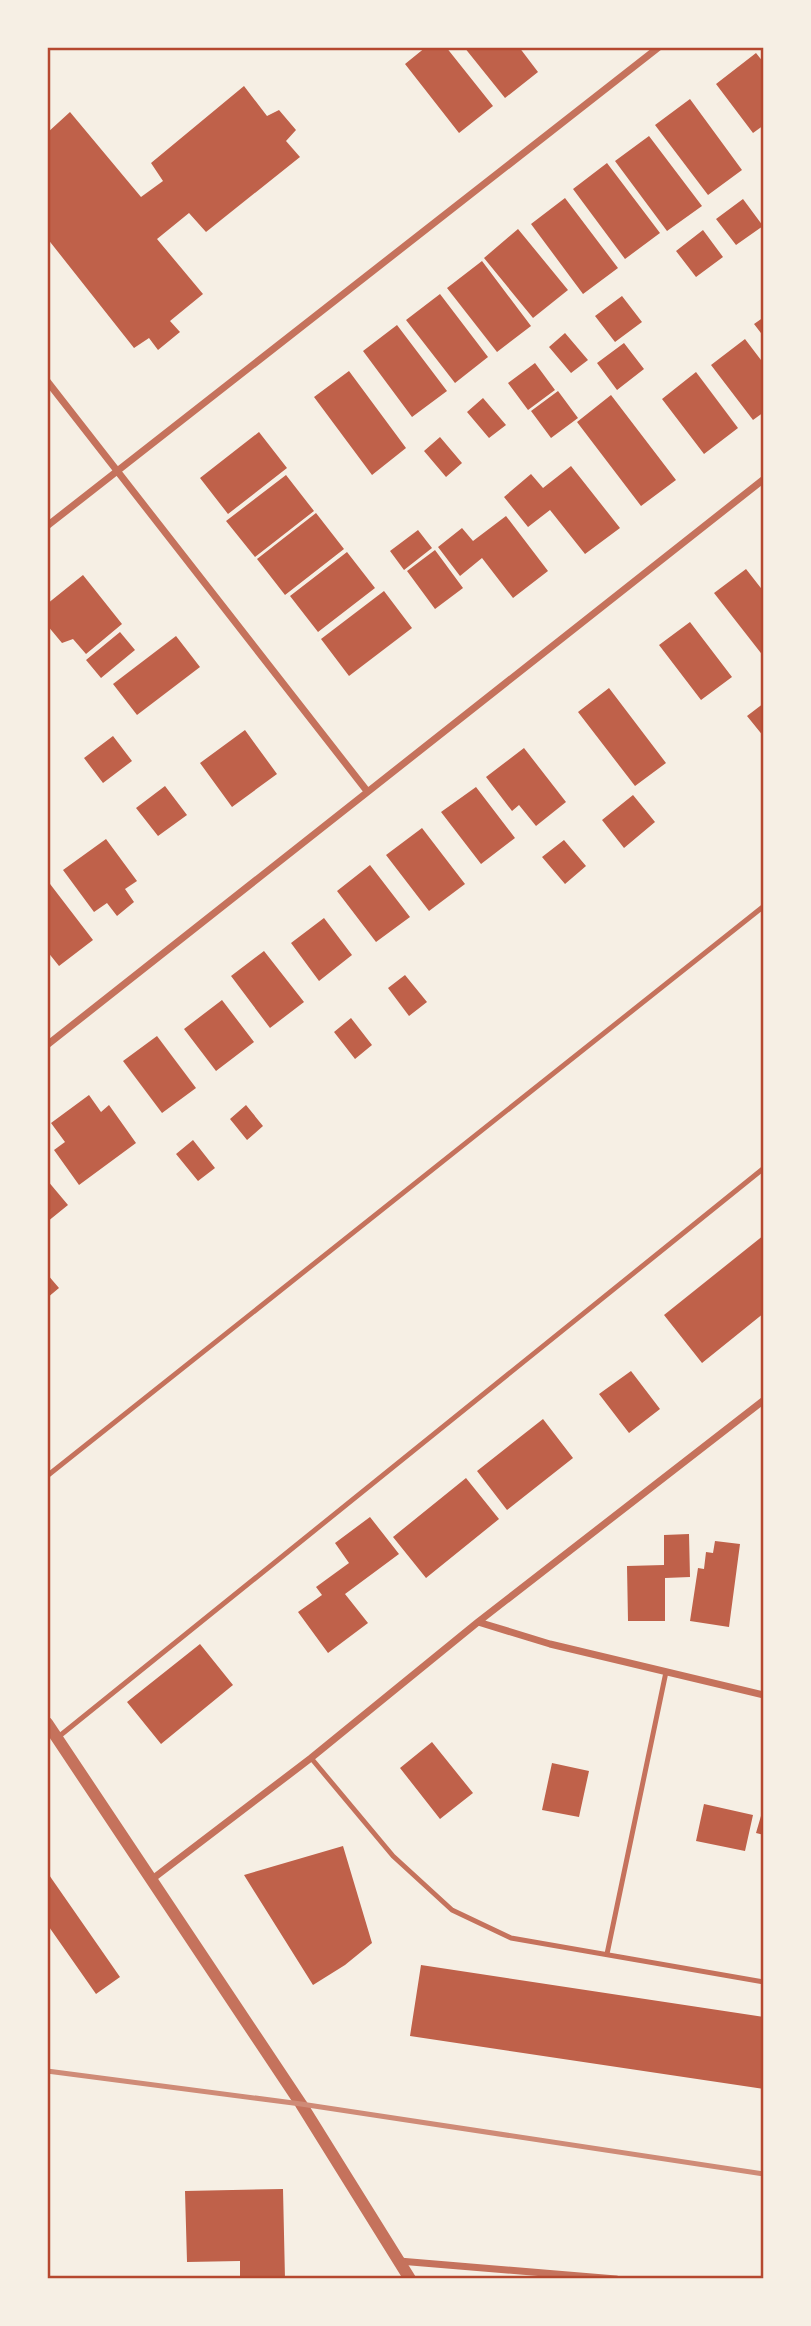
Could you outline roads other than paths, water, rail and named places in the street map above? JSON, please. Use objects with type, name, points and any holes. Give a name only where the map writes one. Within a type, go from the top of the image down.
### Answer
[{"type":"street","points":[[47,526],[659,47]]},
{"type":"street","points":[[47,381],[368,791]]},
{"type":"street","points":[[47,1045],[764,479]]},
{"type":"street","points":[[151,1880],[311,1758],[478,1622],[764,1400]]},
{"type":"street","points":[[478,1622],[550,1644],[764,1695]]},
{"type":"street","points":[[47,1723],[301,2104],[410,2279]]},
{"type":"street","points":[[399,2261],[617,2279]]},
{"type":"lane","points":[[47,1476],[764,906]]},
{"type":"lane","points":[[57,1738],[764,1168]]},
{"type":"lane","points":[[607,1954],[666,1672]]},
{"type":"lane","points":[[311,1758],[393,1856],[452,1910],[511,1938],[764,1982]]},
{"type":"railway","points":[[47,2071],[301,2104],[764,2174]]}]
